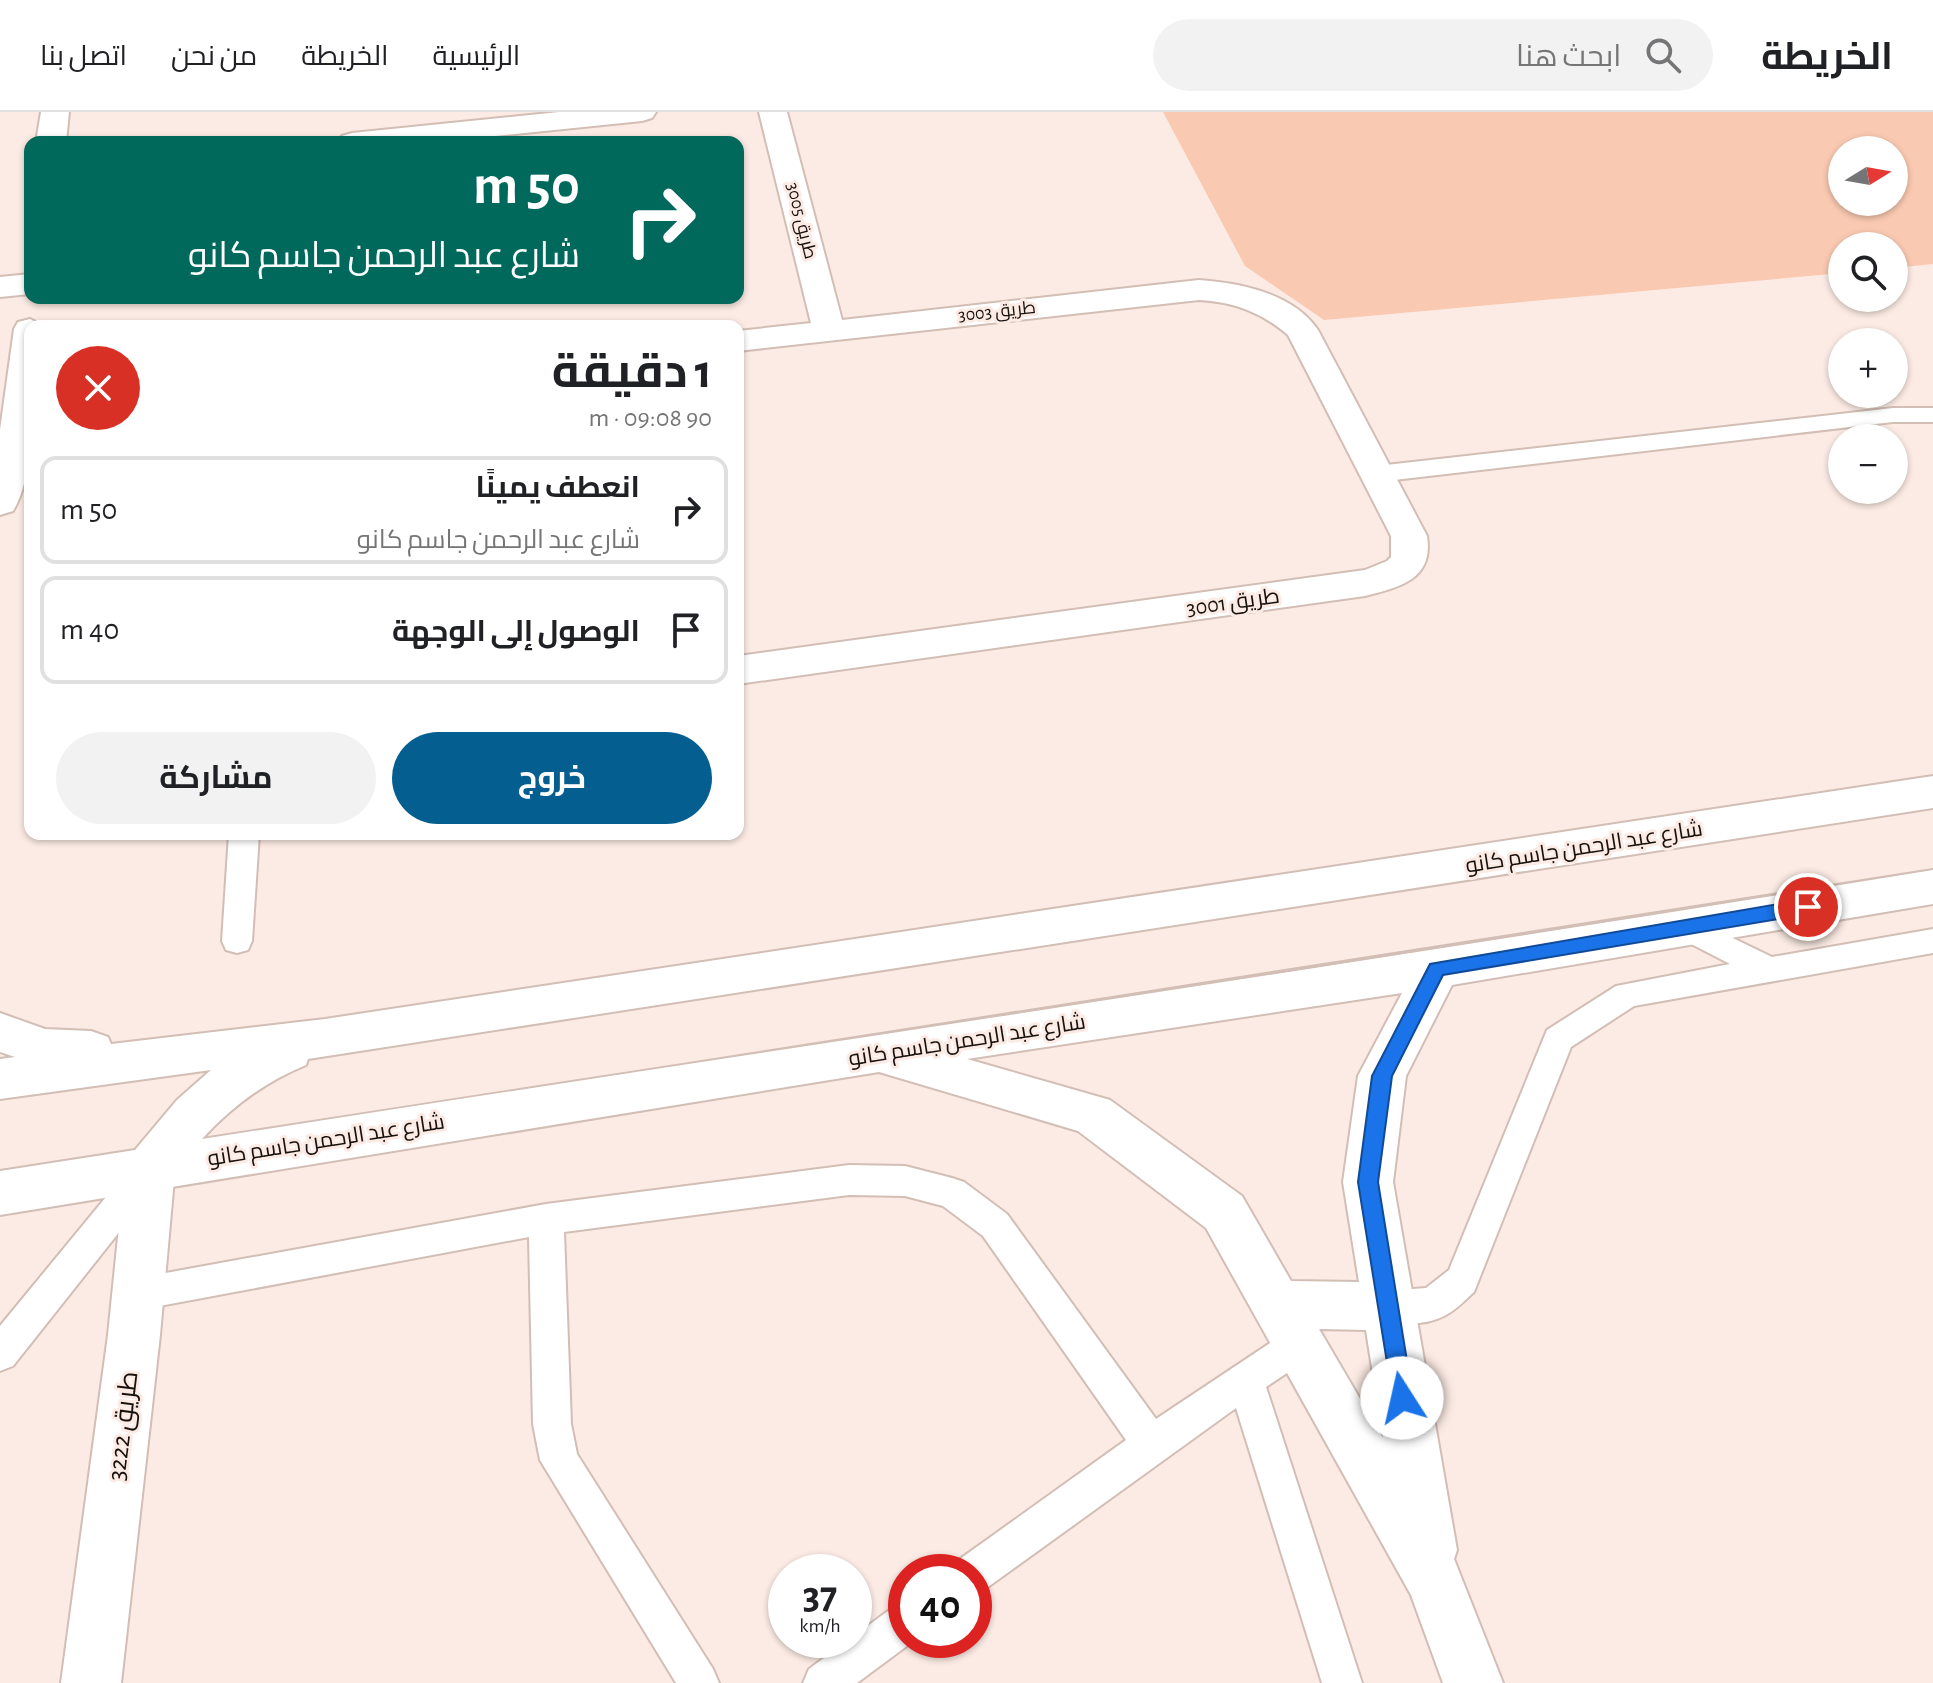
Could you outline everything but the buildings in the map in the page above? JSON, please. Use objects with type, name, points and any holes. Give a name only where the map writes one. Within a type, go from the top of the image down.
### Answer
[{"type":"street","points":[[52,136],[55,112]]},
{"type":"street","points":[[367,136],[394,125],[642,112]]},
{"type":"street","name":"طريق 3005","points":[[773,112],[829,331]]},
{"type":"street","points":[[0,287],[24,285]]},
{"type":"street","name":"طريق 3003","points":[[744,340],[1199,290],[1226,291],[1255,298]]},
{"type":"street","name":"طريق 3001","points":[[744,669],[1365,583],[1390,577],[1404,568],[1413,551],[1409,536],[1302,330],[1282,311],[1255,298]]},
{"type":"street","points":[[0,503],[24,421]]},
{"type":"street","name":"شارع عبد الرحمن جاسم كانو","points":[[0,1079],[325,1038],[1933,792]]},
{"type":"street","name":"شارع عبد الرحمن جاسم كانو","points":[[0,1193],[877,1053],[1437,969],[1933,887]]},
{"type":"street","points":[[1434,1580],[1386,1307],[1368,1182],[1382,1076],[1437,969]]},
{"type":"street","points":[[0,1032],[45,1048],[165,1056]]},
{"type":"street","points":[[150,1168],[183,1123],[224,1086],[272,1057],[325,1038]]},
{"type":"street","points":[[877,1053],[1093,1115],[1224,1212],[1434,1580],[1473,1683]]},
{"type":"street","name":"طريق 3222","points":[[91,1683],[138,1294],[150,1168]]},
{"type":"street","points":[[1286,1325],[1386,1307]]},
{"type":"lane","points":[[1377,474],[1893,415],[1933,415]]},
{"type":"lane","points":[[237,941],[244,840]]},
{"type":"lane","points":[[1683,926],[1765,968]]},
{"type":"lane","points":[[1386,1307],[1433,1304],[1462,1281],[1558,1039],[1627,995],[1765,968],[1933,941]]},
{"type":"lane","points":[[0,1354],[150,1168]]},
{"type":"lane","points":[[138,1294],[546,1219],[849,1180],[905,1181],[952,1193],[995,1225],[1151,1444]]},
{"type":"lane","points":[[546,1219],[551,1414],[559,1460],[699,1683]]},
{"type":"lane","points":[[992,1560],[1151,1444],[1246,1381],[1286,1325]]},
{"type":"lane","points":[[1246,1381],[1342,1683]]},
{"type":"lane","points":[[823,1683],[888,1635]]},
{"type":"shaded area","points":[[1163,112],[1933,112],[1933,264],[1908,267],[1908,232],[1828,232],[1828,274],[1324,320],[1245,266]]},
{"type":"route","points":[[1402,1398],[1368,1182],[1382,1076],[1437,969],[1808,907]]}]
